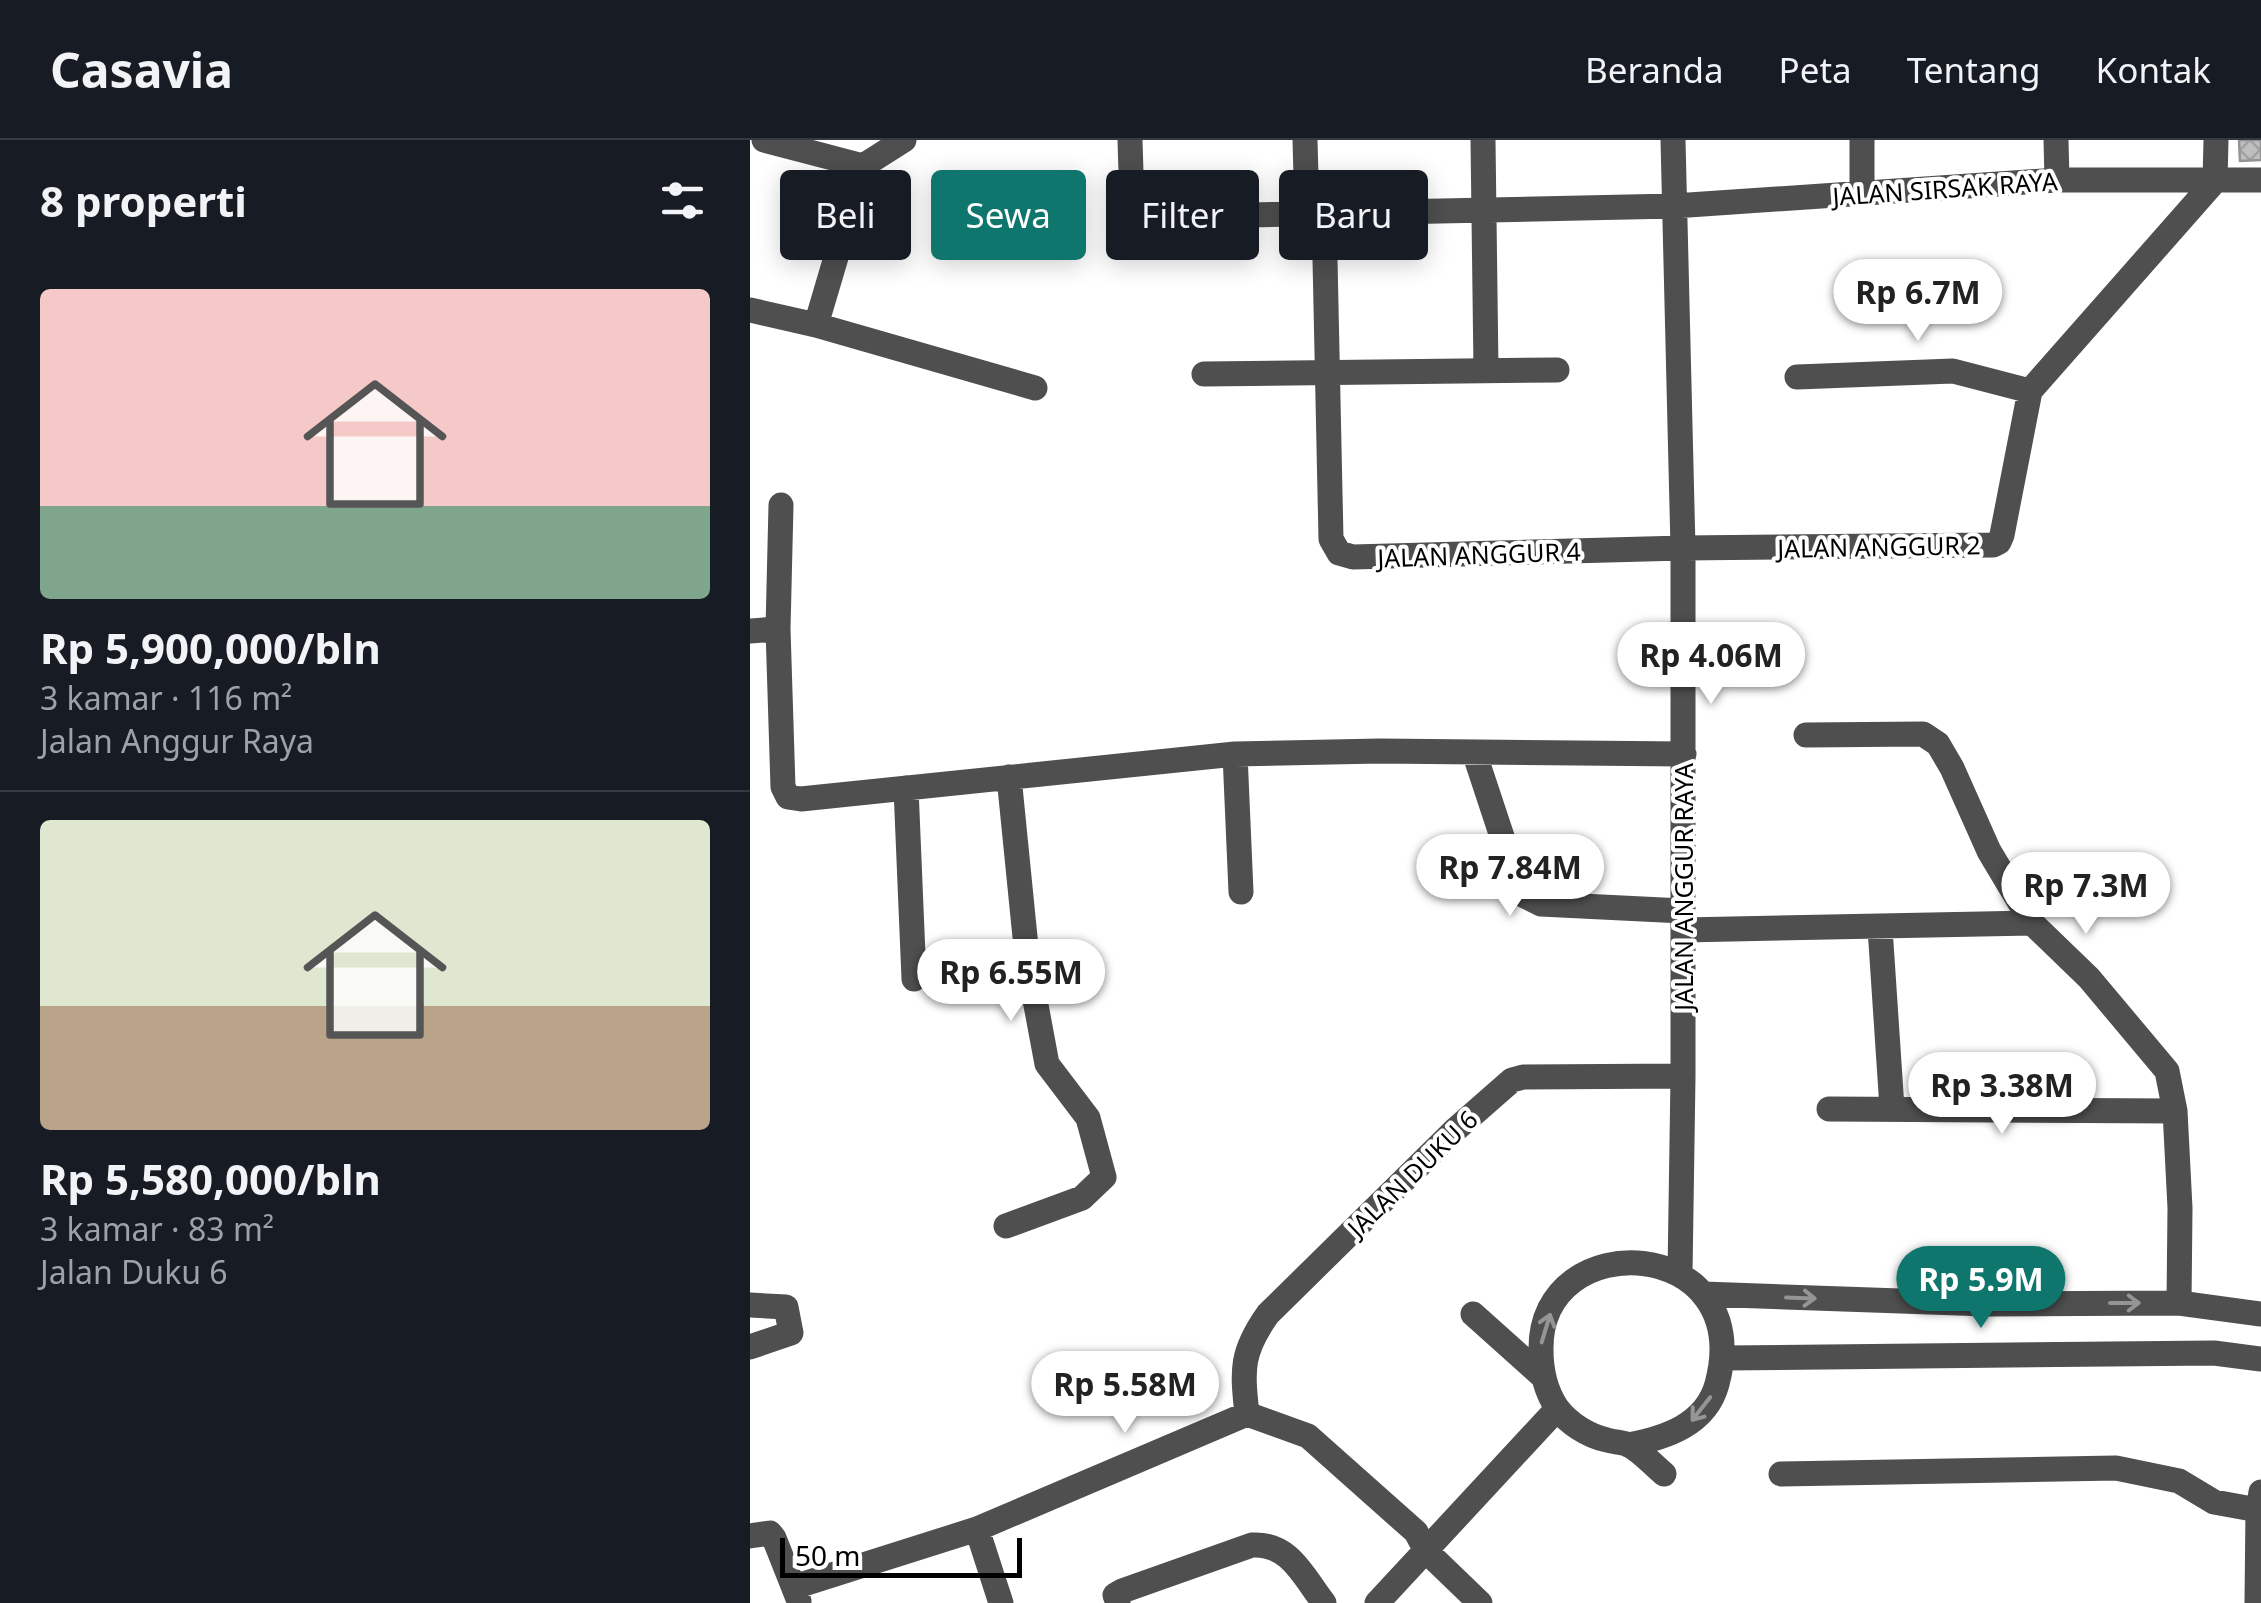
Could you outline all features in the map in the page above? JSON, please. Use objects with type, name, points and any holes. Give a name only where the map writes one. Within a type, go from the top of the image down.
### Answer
[{"type":"street","points":[[764,140],[863,166]]},
{"type":"street","points":[[816,324],[863,166],[904,140]]},
{"type":"street","points":[[1130,140],[1132,205],[1140,213],[1154,217],[1279,209]]},
{"type":"street","name":"JALAN ANGGUR 4","points":[[1305,140],[1308,170]]},
{"type":"street","points":[[1482,140],[1486,370]]},
{"type":"street","name":"JALAN ANGGUR RAYA","points":[[1673,140],[1683,548],[1680,1274]]},
{"type":"street","points":[[1862,140],[1862,194]]},
{"type":"street","points":[[2056,140],[2056,180]]},
{"type":"street","points":[[1797,376],[1953,370],[2030,391],[2216,182],[2216,140]]},
{"type":"street","name":"JALAN SIRSAK RAYA","points":[[1674,206],[2056,180],[2261,180]]},
{"type":"street","points":[[1428,209],[1674,206]]},
{"type":"street","name":"JALAN ANGGUR 4","points":[[1316,260],[1326,373],[1330,539],[1339,553],[1353,558],[1683,548]]},
{"type":"street","points":[[750,310],[816,324],[1034,388]]},
{"type":"street","points":[[1204,374],[1556,370]]},
{"type":"street","name":"JALAN ANGGUR 2","points":[[1683,548],[1999,542],[2030,391]]},
{"type":"street","points":[[781,506],[778,629],[782,787],[788,796],[801,799],[1234,754],[1380,750],[1684,754]]},
{"type":"street","points":[[750,630],[778,629]]},
{"type":"street","points":[[1806,735],[1923,734],[1938,744],[1989,850],[2032,923],[2089,978],[2166,1071],[2174,1112],[2180,1208],[2179,1303]]},
{"type":"street","points":[[1474,752],[1521,894],[1540,904],[1683,920],[1880,928],[2032,923]]},
{"type":"street","points":[[1234,754],[1241,892]]},
{"type":"street","points":[[1006,1226],[1082,1198],[1104,1177],[1088,1118],[1047,1064],[1027,957],[1009,777]]},
{"type":"street","points":[[906,788],[914,979]]},
{"type":"street","points":[[1880,928],[1892,1108]]},
{"type":"street","name":"JALAN DUKU 6","points":[[1247,1414],[1242,1368],[1250,1339],[1268,1314],[1455,1130],[1512,1080],[1523,1076],[1683,1076]]},
{"type":"street","points":[[1829,1109],[2174,1112]]},
{"type":"street","points":[[1472,1314],[1541,1375],[1557,1409],[1577,1428],[1602,1440],[1628,1444],[1664,1438],[1694,1420],[1715,1391],[1724,1358],[1719,1324],[1703,1294],[1680,1274],[1638,1260],[1595,1267],[1560,1293],[1540,1332],[1541,1375]]},
{"type":"street","points":[[1703,1294],[1987,1304],[2179,1303],[2261,1314]]},
{"type":"street","points":[[750,1305],[786,1306],[791,1333],[750,1347]]},
{"type":"street","points":[[1724,1358],[2214,1353],[2261,1360]]},
{"type":"street","points":[[1377,1603],[1421,1542],[1557,1409]]},
{"type":"street","points":[[750,1536],[770,1533],[797,1595],[978,1528],[1247,1414],[1308,1436],[1480,1603]]},
{"type":"street","points":[[1628,1444],[1664,1474]]},
{"type":"street","points":[[1781,1474],[2116,1468],[2180,1480],[2214,1502],[2259,1501],[2257,1603]]},
{"type":"street","points":[[978,1528],[1001,1603]]},
{"type":"street","points":[[1118,1603],[1115,1595],[1122,1591],[1252,1545],[1270,1544],[1283,1550],[1324,1603]]},
{"type":"building","points":[[2239,140],[2261,140],[2261,160],[2240,161]]}]
